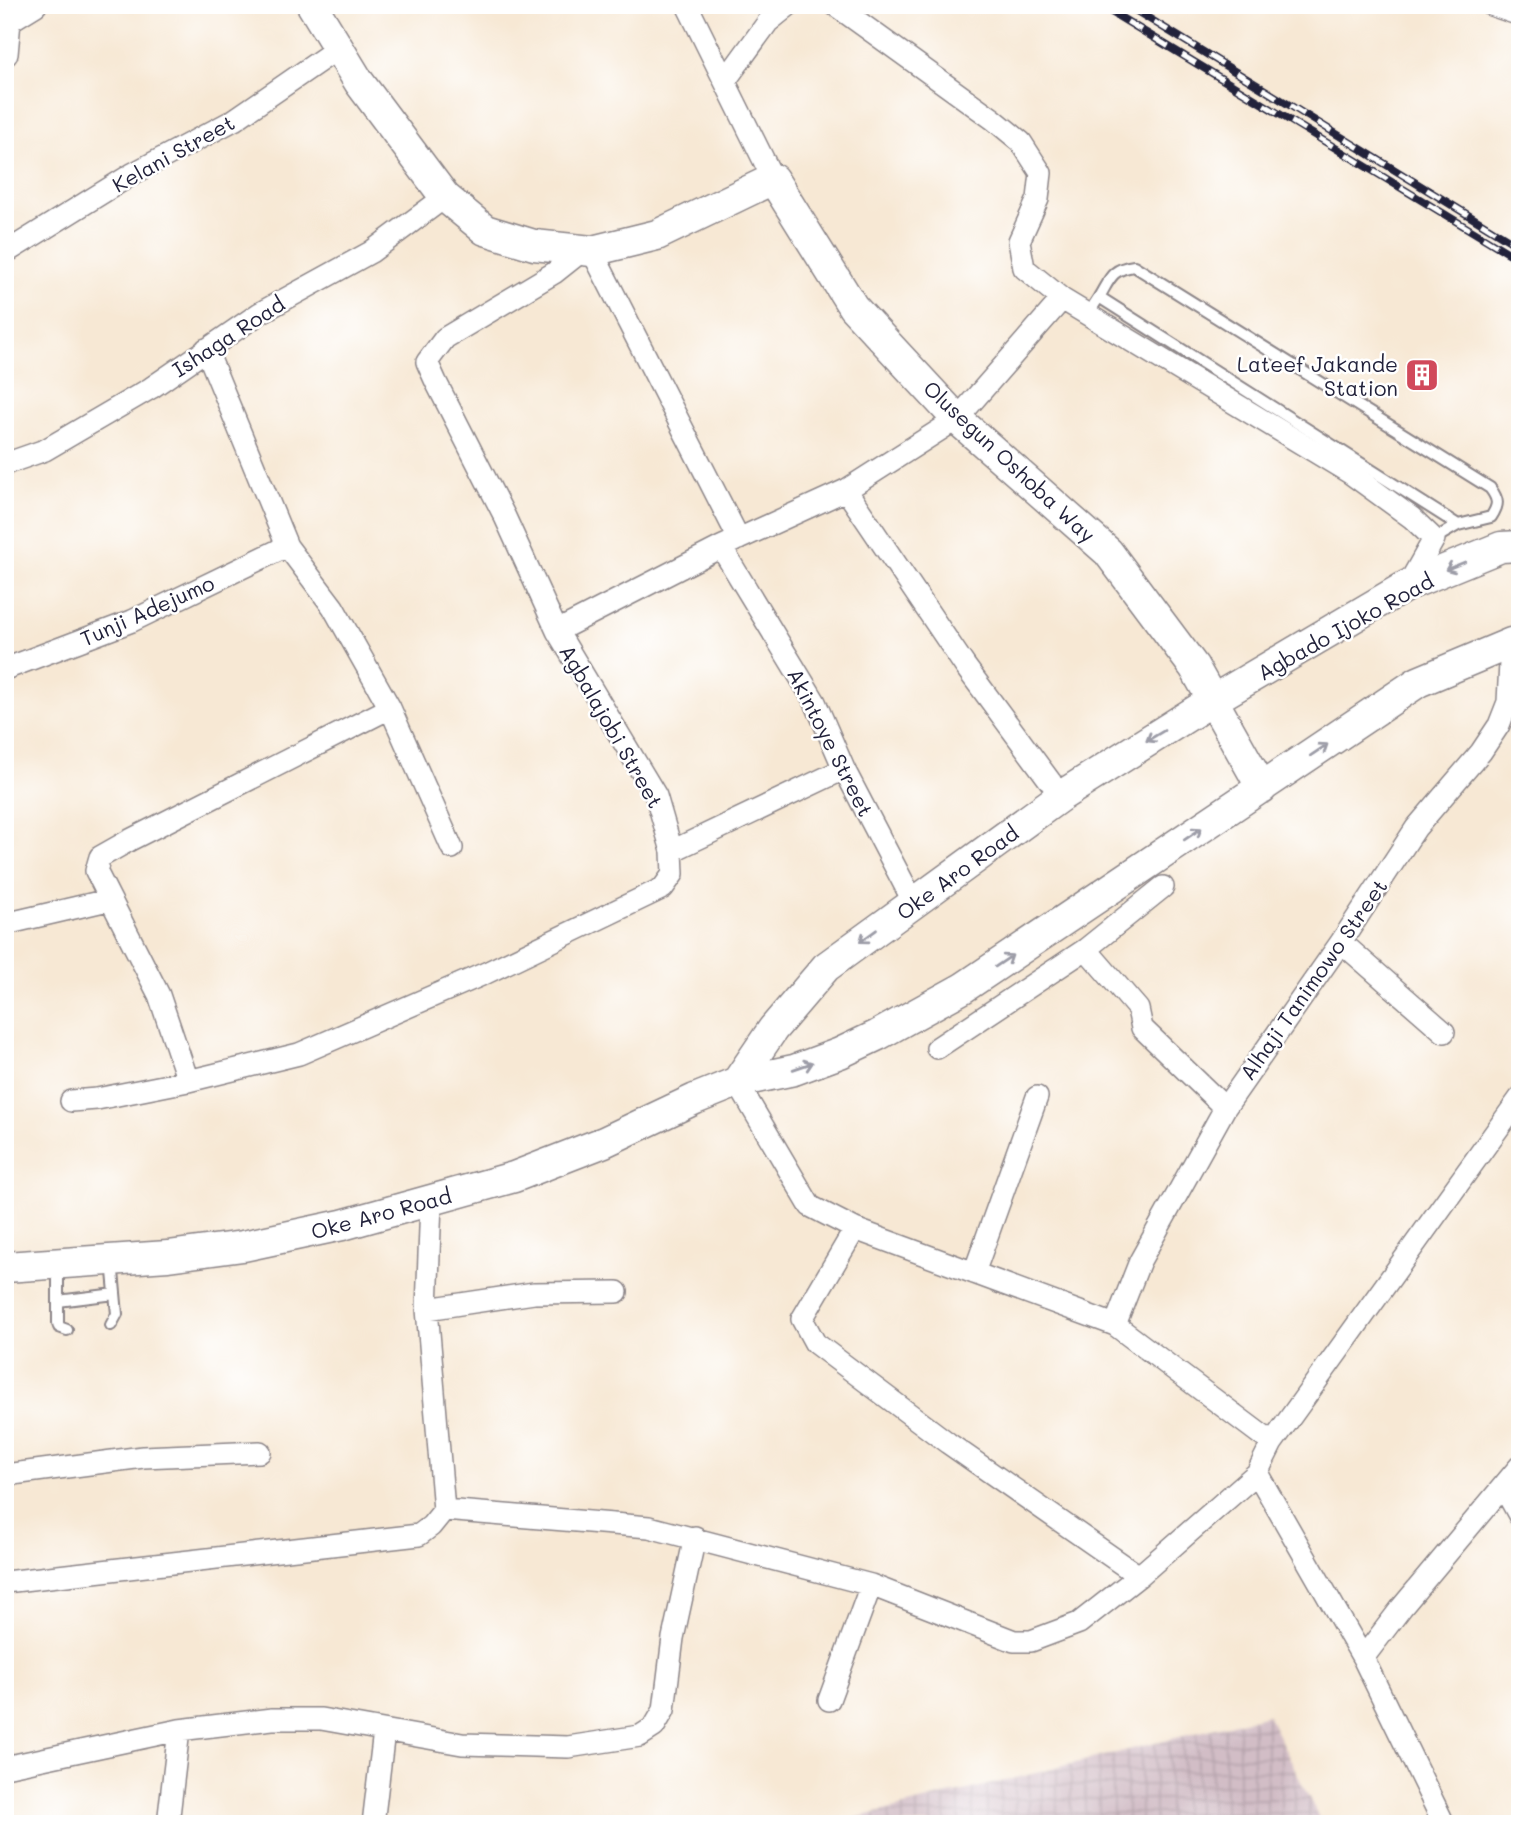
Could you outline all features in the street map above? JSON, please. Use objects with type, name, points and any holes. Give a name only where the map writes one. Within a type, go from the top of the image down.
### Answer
[{"type":"main road","points":[[312,5],[359,82],[445,197],[485,230],[534,245],[587,250],[657,235],[773,179]]},
{"type":"main road","name":"Olusegun Oshoba Way","points":[[773,179],[853,307],[957,419],[1108,552],[1194,667],[1262,788]]},
{"type":"main road","name":"Agbado Ijoko Road","points":[[1213,700],[1408,585],[1501,547],[1520,546]]},
{"type":"main road","points":[[1262,788],[1418,682],[1516,642]]},
{"type":"main road","name":"Oke Aro Road","points":[[737,1082],[773,1029],[826,967],[1061,796],[1213,700]]},
{"type":"main road","name":"Oke Aro Road","points":[[5,1268],[112,1261],[243,1246],[342,1225],[514,1177],[582,1151],[737,1082],[794,1070],[840,1053],[963,988],[1262,788]]},
{"type":"street","points":[[5,56],[10,20],[36,5]]},
{"type":"street","points":[[687,5],[773,179]]},
{"type":"street","points":[[725,80],[768,22],[789,5]]},
{"type":"street","points":[[835,5],[1021,142],[1041,173],[1038,199],[1019,241],[1024,268],[1062,299],[1094,305],[1350,473],[1412,517],[1434,539],[1408,585]]},
{"type":"street","points":[[1491,5],[1520,15]]},
{"type":"street","name":"Kelani Street","points":[[5,253],[134,173],[234,120],[337,49]]},
{"type":"street","name":"Ishaga Road","points":[[5,464],[45,450],[151,388],[285,298],[371,252],[445,197]]},
{"type":"street","name":"Akintoye Street","points":[[587,250],[730,543],[815,702],[844,769],[915,903]]},
{"type":"street","name":"Agbalajobi Street","points":[[71,1101],[97,1099],[188,1081],[299,1054],[486,973],[663,888],[673,874],[672,851],[656,796],[557,631],[505,517],[427,362],[445,338],[587,250]]},
{"type":"street","points":[[557,631],[730,543],[846,490],[957,419],[1062,299]]},
{"type":"street","points":[[206,349],[287,546],[332,607],[390,708],[452,848]]},
{"type":"street","points":[[846,490],[965,666],[1061,796]]},
{"type":"street","name":"Tunji Adejumo","points":[[5,668],[132,621],[287,546]]},
{"type":"street","name":"Alhaji Tanimowo Street","points":[[1115,1325],[1140,1261],[1225,1108],[1341,943],[1416,828],[1481,752],[1499,725],[1508,702],[1516,642]]},
{"type":"street","points":[[188,1081],[159,995],[96,872],[100,857],[390,708]]},
{"type":"street","points":[[672,851],[844,769]]},
{"type":"street","points":[[937,1048],[1086,948],[1163,887]]},
{"type":"street","points":[[5,924],[108,900]]},
{"type":"street","points":[[1341,943],[1444,1031]]},
{"type":"street","points":[[1086,948],[1138,1009],[1142,1028],[1225,1108]]},
{"type":"street","points":[[737,1082],[810,1206],[855,1229],[1115,1325],[1272,1443]]},
{"type":"street","points":[[974,1273],[1037,1097]]},
{"type":"street","points":[[444,1510],[649,1527],[695,1537],[871,1585],[1014,1641],[1031,1641],[1079,1623],[1139,1576],[1257,1473],[1272,1443],[1520,1098]]},
{"type":"street","points":[[5,1582],[419,1535],[431,1526],[444,1510],[427,1309],[431,1201]]},
{"type":"street","points":[[855,1229],[802,1319],[815,1343],[937,1435],[1139,1576]]},
{"type":"street","points":[[427,1309],[534,1293],[617,1292]]},
{"type":"street","points":[[5,1475],[143,1457],[260,1452]]},
{"type":"street","points":[[1363,1658],[1520,1466]]},
{"type":"street","points":[[1257,1473],[1363,1658],[1444,1824]]},
{"type":"street","points":[[1504,1488],[1520,1517]]},
{"type":"street","points":[[5,1768],[179,1730],[285,1719],[321,1719],[462,1744],[519,1747],[568,1747],[640,1736],[654,1727],[664,1710],[673,1638],[695,1537]]},
{"type":"street","points":[[829,1700],[871,1585]]},
{"type":"street","points":[[168,1824],[179,1730]]},
{"type":"street","points":[[373,1824],[384,1731]]},
{"type":"lane","points":[[1434,539],[1458,525],[1491,517],[1498,507],[1497,498],[1490,488],[1134,266],[1114,272],[1094,305],[1458,525]]},
{"type":"lane","points":[[111,1325],[117,1314],[112,1261]]},
{"type":"lane","points":[[58,1265],[58,1323],[66,1330]]},
{"type":"lane","points":[[58,1301],[115,1294]]},
{"type":"shaded area","points":[[1268,1715],[1322,1824],[832,1824]]},
{"type":"railway","points":[[1100,5],[1520,260]]},
{"type":"railway","points":[[1127,5],[1520,247]]},
{"type":"place","name":"Lateef Jakande Station","points":[[1422,375]]}]
